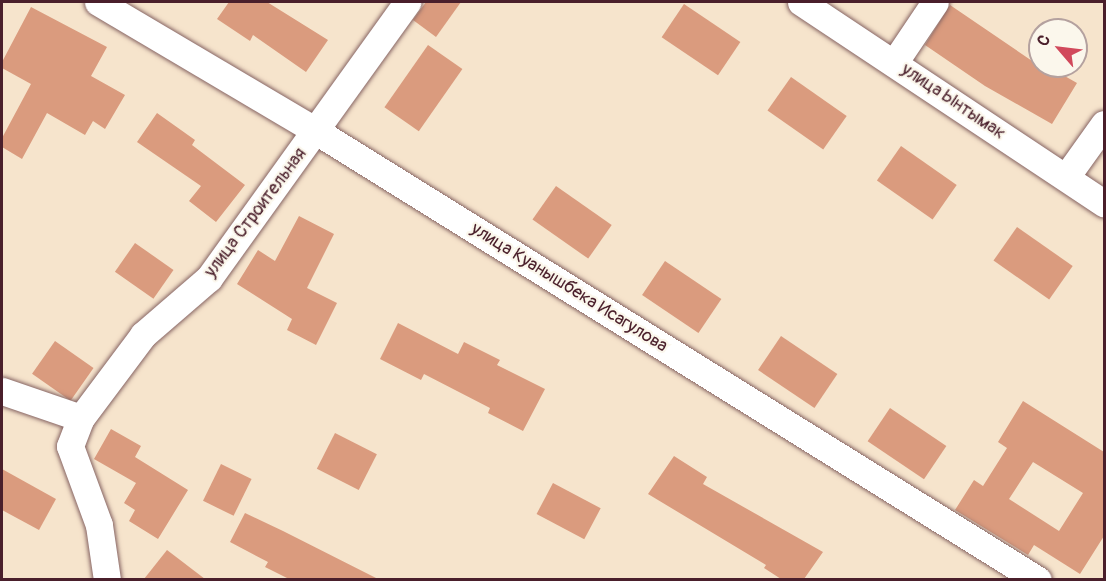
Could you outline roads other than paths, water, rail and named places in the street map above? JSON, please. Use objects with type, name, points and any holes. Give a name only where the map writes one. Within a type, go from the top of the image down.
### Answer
[{"type":"street","name":"улица Куанышбека Исагулова","points":[[98,2],[316,131],[1038,579]]},
{"type":"street","name":"улица Строительная","points":[[107,579],[99,525],[70,446],[81,418],[143,334],[209,279],[407,2]]},
{"type":"street","name":"улица Ынтымак","points":[[801,2],[1104,203]]},
{"type":"street","points":[[894,63],[935,2]]},
{"type":"street","points":[[1066,177],[1104,124]]},
{"type":"street","points":[[2,392],[81,418]]}]
